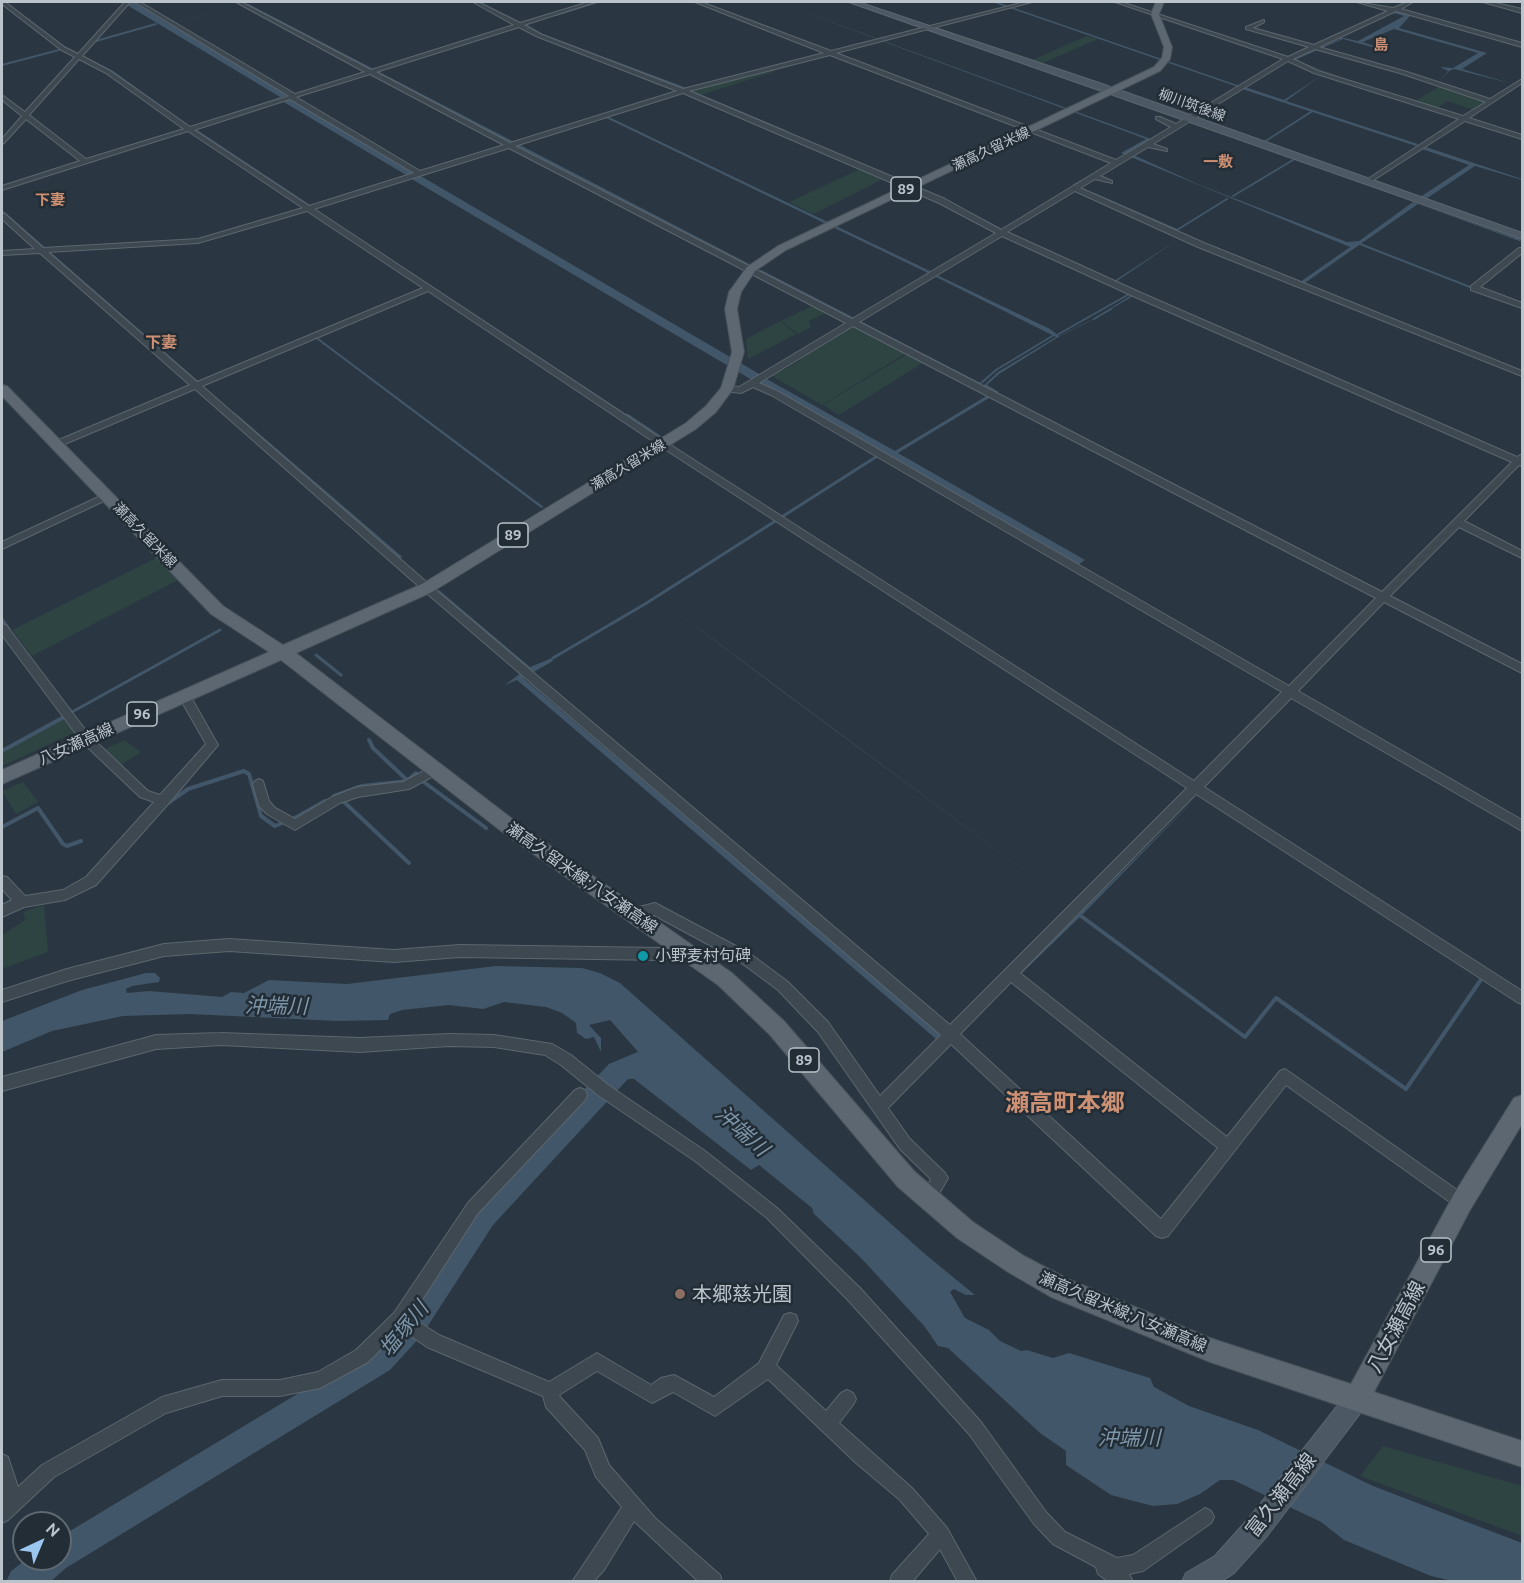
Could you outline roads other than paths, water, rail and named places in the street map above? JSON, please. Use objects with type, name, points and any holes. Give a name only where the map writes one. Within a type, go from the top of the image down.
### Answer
[{"type":"main road","name":"柳川筑後線","points":[[852,2],[1110,93],[1191,118],[1522,236]]},
{"type":"main road","points":[[1155,14],[1160,2]]},
{"type":"main road","name":"瀬高久留米線","points":[[4,395],[57,444],[208,602],[282,652],[427,588],[663,444],[698,420],[727,389],[735,365],[731,309],[735,292],[751,269],[782,248],[1150,74],[1165,61],[1168,48],[1155,14]]},
{"type":"main road","name":"八女瀬高線","points":[[2,777],[282,652]]},
{"type":"main road","name":"瀬高久留米線;八女瀬高線","points":[[282,652],[521,836],[725,979],[777,1028],[906,1179],[965,1230],[1016,1264],[1060,1288],[1210,1350],[1357,1399]]},
{"type":"main road","name":"八女瀬高線","points":[[1357,1399],[1461,1202],[1522,1105]]},
{"type":"main road","points":[[1357,1399],[1522,1454]]},
{"type":"main road","name":"富久瀬高線","points":[[1195,1581],[1224,1565],[1267,1515],[1357,1399]]},
{"type":"street","points":[[2,2],[62,48],[108,72],[189,129],[663,444],[1522,998]]},
{"type":"street","points":[[137,2],[419,173]]},
{"type":"street","points":[[238,2],[1522,669]]},
{"type":"street","points":[[476,2],[538,35],[683,91],[910,188],[1002,233],[1521,460],[878,1108]]},
{"type":"street","points":[[2,188],[594,2]]},
{"type":"street","points":[[697,2],[1116,163]]},
{"type":"street","points":[[2,253],[198,241],[683,91],[1030,2]]},
{"type":"street","points":[[1117,2],[1288,59],[1316,72],[1522,137]]},
{"type":"street","points":[[1359,2],[1522,45]]},
{"type":"street","points":[[727,389],[741,390],[1288,59],[1411,2]]},
{"type":"street","points":[[1486,2],[1522,11]]},
{"type":"street","points":[[2,142],[127,3]]},
{"type":"street","points":[[976,6],[992,11]]},
{"type":"street","points":[[960,13],[971,16]]},
{"type":"street","points":[[1262,21],[1248,28],[1405,73],[1491,101]]},
{"type":"street","points":[[1284,38],[1295,33]]},
{"type":"street","points":[[1359,86],[1368,81]]},
{"type":"street","points":[[1367,182],[1522,81]]},
{"type":"street","points":[[2,97],[85,162]]},
{"type":"street","points":[[1158,118],[1176,127]]},
{"type":"street","points":[[1147,144],[1165,150]]},
{"type":"street","points":[[1095,176],[1110,182]]},
{"type":"street","points":[[1074,188],[1201,245],[1522,374]]},
{"type":"street","points":[[2,216],[427,588],[950,1034],[1162,1230],[1285,1076],[1461,1202]]},
{"type":"street","points":[[1522,250],[1474,288],[1522,306]]},
{"type":"street","points":[[57,444],[429,288]]},
{"type":"street","points":[[752,383],[774,393],[1522,826]]},
{"type":"street","points":[[2,546],[107,496]]},
{"type":"street","points":[[1458,522],[1522,555]]},
{"type":"street","points":[[2,628],[86,739],[144,794],[164,801]]},
{"type":"street","points":[[2,911],[22,902],[65,895],[82,888],[164,801],[212,744],[184,695]]},
{"type":"street","points":[[259,784],[263,803],[270,811],[295,825],[336,800],[357,792],[405,786],[435,770]]},
{"type":"street","points":[[2,881],[22,902]]},
{"type":"street","points":[[632,914],[655,909],[744,957],[783,986],[824,1027],[905,1144],[940,1178],[928,1199]]},
{"type":"street","points":[[2,996],[67,975],[164,950],[229,945],[394,956],[460,951],[663,954],[681,947]]},
{"type":"street","points":[[1010,973],[1228,1147]]},
{"type":"street","points":[[2,1084],[165,1041],[221,1039],[360,1045],[483,1041],[547,1049],[567,1060],[603,1090],[709,1163],[772,1213],[854,1293],[975,1428],[1040,1518],[1059,1538],[1116,1567],[1136,1563],[1205,1516]]},
{"type":"street","points":[[7,1508],[48,1471],[162,1406],[222,1388],[280,1388],[320,1380],[362,1356],[400,1319],[473,1208],[580,1095]]},
{"type":"street","points":[[400,1319],[433,1341],[550,1391]]},
{"type":"street","points":[[550,1391],[597,1361],[652,1395],[667,1384],[674,1383],[715,1407],[765,1369],[790,1321]]},
{"type":"street","points":[[765,1369],[774,1373],[906,1494],[941,1534],[968,1581]]},
{"type":"street","points":[[550,1391],[552,1401],[592,1444],[602,1471],[649,1524],[713,1581]]},
{"type":"street","points":[[827,1424],[847,1399]]},
{"type":"street","points":[[2,1463],[7,1508]]},
{"type":"street","points":[[581,1581],[597,1563],[634,1505]]},
{"type":"street","points":[[899,1581],[941,1534]]},
{"type":"street","points":[[1089,1555],[1124,1581]]},
{"type":"water","points":[[122,2],[134,2],[169,24],[242,5],[170,24],[288,95],[189,127],[280,97]]},
{"type":"water","points":[[777,2],[1151,139],[1129,153],[1200,185],[1347,242],[1359,241],[1413,202],[1515,238],[1522,231],[1518,238],[1522,242],[1418,204],[1299,287],[1293,287],[1350,247],[1121,153],[1146,139]]},
{"type":"water","points":[[992,2],[997,2],[1240,86],[1238,87]]},
{"type":"water","points":[[1355,2],[1410,16],[1399,28],[1487,53],[1462,69],[1513,84],[1454,69],[1438,83],[1448,71],[1440,67],[1453,68],[1478,53],[1394,29],[1363,42],[1393,53],[1343,39],[1295,60],[1359,84],[1293,60],[1340,39],[1339,37],[1358,41],[1404,16]]},
{"type":"water","points":[[1322,75],[1286,101],[1418,144],[1416,146],[1242,89],[1245,87],[1284,100]]},
{"type":"water","points":[[290,99],[416,173],[406,175],[282,101]]},
{"type":"water","points":[[607,116],[932,272],[930,274],[604,117]]},
{"type":"water","points":[[1426,147],[1522,180],[1475,166],[1426,199],[1420,197],[1469,165],[1422,149]]},
{"type":"water","points":[[419,175],[761,375],[752,380],[410,178]]},
{"type":"water","points":[[1180,238],[1117,281],[1140,292],[1094,319],[1060,336],[999,374],[987,385],[999,392],[898,453],[1085,560],[1078,565],[758,383],[765,378],[895,451],[993,392],[983,386],[998,372],[1056,337],[934,276],[937,275],[1050,329],[1059,336],[1097,317],[1136,292],[1114,281]]},
{"type":"water","points":[[317,337],[544,507],[541,508],[315,338]]},
{"type":"water","points":[[439,590],[530,667],[552,658],[553,661],[523,678],[940,1034],[936,1039],[517,680],[505,685],[526,669],[437,591]]},
{"type":"water","points":[[657,597],[776,686],[1069,903],[775,686]]},
{"type":"water","points":[[1199,795],[1083,914],[1020,973]]},
{"type":"water","name":"沖端川","points":[[496,966],[582,968],[600,973],[620,983],[925,1254],[975,1295],[966,1295],[954,1289],[950,1292],[965,1318],[989,1330],[1000,1341],[1021,1351],[1027,1350],[1053,1358],[1069,1353],[1150,1378],[1154,1387],[1189,1406],[1258,1430],[1373,1486],[1522,1543],[1522,1581],[1452,1581],[1431,1576],[1344,1540],[1321,1522],[1233,1480],[1220,1480],[1200,1494],[1177,1504],[1153,1506],[1111,1495],[1066,1465],[1066,1451],[1040,1433],[948,1348],[938,1346],[925,1327],[860,1257],[814,1214],[812,1208],[759,1165],[751,1170],[634,1079],[618,1078],[609,1070],[631,1060],[639,1053],[610,1020],[589,1025],[601,1038],[601,1052],[594,1037],[586,1039],[577,1033],[576,1023],[562,1013],[546,1007],[504,1002],[483,1009],[449,1005],[402,1010],[390,1014],[388,1020],[337,1021],[190,1014],[123,1016],[52,1031],[2,1052],[2,1021],[82,990],[146,973],[155,973],[160,978],[159,982],[132,986],[126,989],[127,993],[149,991],[222,997],[231,992],[244,993],[269,980],[347,984]]},
{"type":"waterway","points":[[556,15],[598,2]]},
{"type":"waterway","points":[[248,5],[749,265]]},
{"type":"waterway","points":[[27,19],[67,49],[113,72],[188,126]]},
{"type":"waterway","points":[[917,22],[928,26]]},
{"type":"waterway","points":[[528,23],[524,24],[545,36],[684,88]]},
{"type":"waterway","points":[[96,41],[156,24]]},
{"type":"waterway","points":[[2,65],[59,50]]},
{"type":"waterway","points":[[690,91],[785,131]]},
{"type":"waterway","points":[[1268,143],[1264,142],[1311,112]]},
{"type":"waterway","points":[[194,129],[313,208]]},
{"type":"waterway","points":[[1233,196],[1293,160]]},
{"type":"waterway","points":[[1074,185],[1081,181]]},
{"type":"waterway","points":[[1094,194],[1177,230],[1227,199]]},
{"type":"waterway","points":[[2,211],[200,384]]},
{"type":"waterway","points":[[968,212],[1002,230]]},
{"type":"waterway","points":[[359,239],[629,417]]},
{"type":"waterway","points":[[1360,244],[1470,287]]},
{"type":"waterway","points":[[761,271],[980,384],[996,370],[1054,335]]},
{"type":"waterway","points":[[1057,335],[1131,293]]},
{"type":"waterway","points":[[1498,294],[1522,303]]},
{"type":"waterway","points":[[1094,319],[1111,309]]},
{"type":"waterway","points":[[223,405],[237,417]]},
{"type":"waterway","points":[[235,415],[400,557]]},
{"type":"waterway","points":[[627,415],[660,437]]},
{"type":"waterway","points":[[553,658],[645,604],[879,455]]},
{"type":"waterway","points":[[2,619],[9,629]]},
{"type":"waterway","points":[[69,709],[72,712],[220,630]]},
{"type":"waterway","points":[[316,655],[341,675]]},
{"type":"waterway","points":[[2,751],[64,717]]},
{"type":"waterway","points":[[369,740],[373,748],[407,780]]},
{"type":"waterway","points":[[168,803],[188,789],[244,771],[249,774],[261,816],[275,826],[285,822]]},
{"type":"waterway","points":[[334,796],[362,786],[407,781],[416,773]]},
{"type":"waterway","points":[[421,780],[486,828]]},
{"type":"waterway","points":[[342,800],[409,863]]},
{"type":"waterway","points":[[293,819],[325,801]]},
{"type":"waterway","points":[[2,827],[38,808],[63,844],[67,846],[81,841]]},
{"type":"waterway","points":[[1081,916],[1245,1037],[1276,998],[1406,1089],[1480,981]]},
{"type":"waterway","name":"塩塚川","points":[[72,1548],[380,1360],[412,1325],[483,1215],[618,1072],[640,1063]]},
{"type":"waterway","name":"塩塚川","points":[[22,1582],[37,1571]]},
{"type":"place","name":"小野麦村句碑","points":[[643,956]]},
{"type":"place","name":"本郷慈光園","points":[[680,1294]]},
{"type":"district","name":"島","points":[[1381,45]]},
{"type":"district","name":"一敷","points":[[1218,162]]},
{"type":"district","name":"下妻","points":[[50,200]]},
{"type":"district","name":"下妻","points":[[161,343]]},
{"type":"district","name":"瀬高町本郷","points":[[1065,1103]]}]
